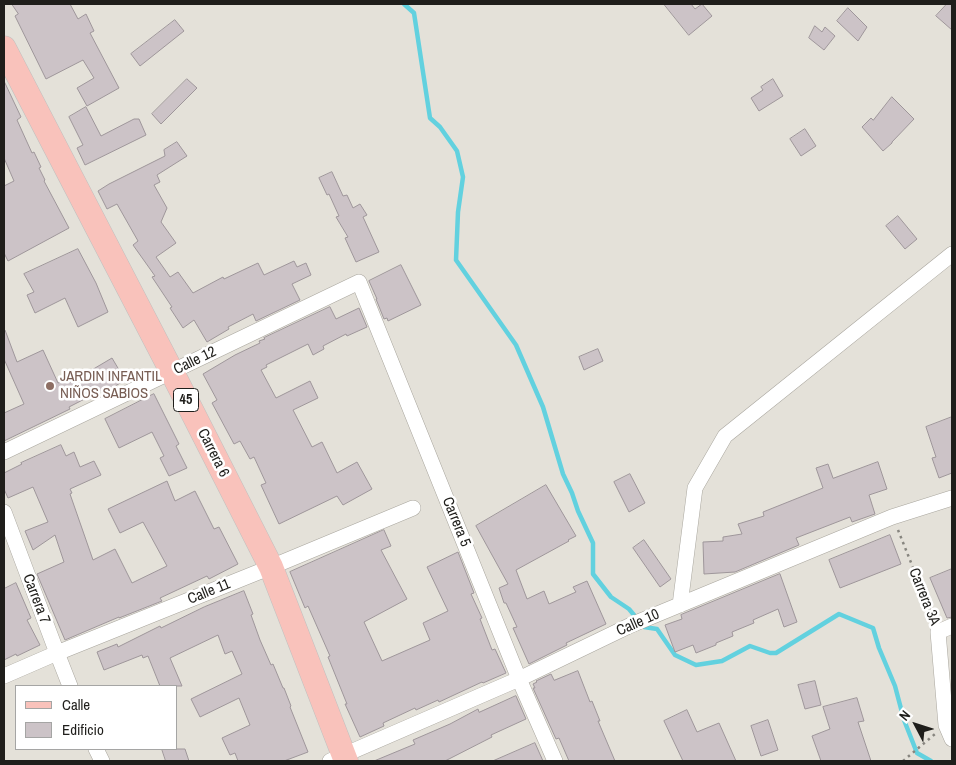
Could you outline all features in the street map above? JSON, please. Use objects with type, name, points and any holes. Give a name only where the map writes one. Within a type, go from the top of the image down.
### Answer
[{"type":"main road","name":"Carrera 6","points":[[4,48],[271,567],[340,759]]},
{"type":"street","points":[[680,605],[695,488],[725,436],[952,254]]},
{"type":"street","name":"Calle 12","points":[[4,452],[359,282]]},
{"type":"street","name":"Carrera 5","points":[[359,282],[519,679],[556,761]]},
{"type":"street","name":"Calle 10","points":[[340,759],[519,679],[631,625],[892,517],[952,498]]},
{"type":"street","name":"Calle 11","points":[[4,676],[413,508]]},
{"type":"street","name":"Carrera 7","points":[[4,512],[70,685]]},
{"type":"street","name":"Carrera 3A","points":[[945,629],[949,732]]},
{"type":"path","name":"Carrera 3A","points":[[892,517],[945,629]]},
{"type":"path","points":[[903,761],[949,732]]},
{"type":"building","points":[[12,4],[70,4],[78,19],[86,14],[94,31],[90,33],[119,88],[87,106],[77,88],[94,78],[83,60],[46,79],[15,16],[18,14]]},
{"type":"building","points":[[664,4],[691,4],[695,9],[702,4],[712,16],[689,35]]},
{"type":"building","points":[[947,4],[952,4],[952,30],[936,16]]},
{"type":"building","points":[[848,8],[867,27],[858,41],[837,21]]},
{"type":"building","points":[[175,20],[184,31],[140,66],[131,54]]},
{"type":"building","points":[[815,26],[822,32],[825,27],[835,36],[824,50],[809,38]]},
{"type":"building","points":[[187,79],[197,88],[161,124],[152,114]]},
{"type":"building","points":[[773,79],[783,96],[759,111],[751,98],[763,90],[761,87]]},
{"type":"building","points":[[4,81],[21,117],[17,120],[32,153],[34,152],[41,167],[39,168],[44,181],[69,228],[8,261],[4,253],[4,186],[14,181],[4,158]]},
{"type":"building","points":[[892,97],[914,119],[883,151],[862,127],[871,118],[873,120]]},
{"type":"building","points":[[86,107],[101,136],[134,119],[139,119],[146,135],[85,165],[77,148],[83,145],[69,117]]},
{"type":"building","points":[[805,129],[816,146],[801,156],[790,139]]},
{"type":"building","points":[[177,142],[187,156],[157,175],[160,182],[154,185],[167,208],[161,222],[176,243],[156,257],[170,277],[178,272],[193,293],[223,277],[224,279],[258,263],[264,275],[294,261],[297,267],[306,263],[311,275],[292,284],[300,300],[256,321],[253,314],[228,327],[229,329],[207,342],[194,320],[183,328],[170,308],[172,307],[152,277],[155,276],[133,245],[138,241],[117,204],[107,209],[98,191],[165,156],[164,150]]},
{"type":"building","points":[[332,172],[343,196],[347,195],[353,208],[360,204],[367,215],[363,217],[379,252],[356,262],[345,238],[348,237],[336,217],[339,216],[319,178]]},
{"type":"building","points":[[898,216],[917,239],[905,249],[886,226]]},
{"type":"building","points":[[78,249],[96,283],[108,312],[78,327],[65,298],[35,313],[27,295],[34,292],[24,274]]},
{"type":"building","points":[[401,265],[421,305],[388,321],[387,318],[384,319],[369,281]]},
{"type":"building","points":[[330,307],[336,319],[359,308],[367,327],[347,336],[346,334],[323,346],[324,349],[313,355],[308,344],[266,365],[267,367],[261,370],[276,398],[310,381],[318,398],[293,410],[312,447],[322,442],[337,473],[357,462],[372,489],[343,505],[337,496],[279,524],[261,485],[266,483],[254,457],[250,459],[240,441],[234,444],[212,403],[217,400],[203,374],[260,343],[259,341],[264,338]]},
{"type":"building","points":[[4,330],[17,362],[43,350],[58,383],[90,371],[112,358],[125,380],[104,393],[102,390],[69,407],[70,409],[4,441],[4,413],[24,404],[4,359]]},
{"type":"building","points":[[598,349],[603,361],[584,370],[579,357]]},
{"type":"building","points":[[154,394],[179,444],[176,446],[187,468],[169,476],[160,458],[164,456],[152,432],[119,448],[105,419]]},
{"type":"building","points":[[952,417],[952,473],[939,478],[932,458],[936,457],[926,427]]},
{"type":"building","points":[[61,445],[66,456],[74,452],[80,467],[94,461],[101,475],[70,489],[72,493],[70,494],[93,560],[115,549],[132,583],[167,566],[143,522],[120,533],[108,509],[167,481],[175,501],[195,491],[214,529],[219,527],[238,564],[209,579],[207,576],[160,598],[162,601],[65,640],[37,574],[64,562],[55,535],[33,550],[25,531],[48,522],[33,487],[8,498],[4,489],[4,473]]},
{"type":"building","points":[[878,462],[887,489],[869,495],[875,514],[852,522],[850,517],[796,538],[799,545],[735,572],[704,574],[703,542],[723,541],[723,537],[742,534],[738,524],[764,516],[763,512],[823,488],[816,468],[828,464],[833,478]]},
{"type":"building","points":[[630,474],[645,503],[629,512],[614,482]]},
{"type":"building","points":[[546,485],[576,536],[516,570],[527,599],[544,591],[549,604],[576,592],[573,587],[587,581],[606,624],[566,643],[567,645],[529,664],[513,628],[517,627],[506,603],[504,603],[499,588],[508,584],[476,526]]},
{"type":"building","points":[[384,530],[391,546],[381,550],[407,599],[364,622],[382,661],[430,640],[423,623],[448,611],[427,567],[458,552],[474,593],[471,594],[482,618],[480,619],[492,650],[495,649],[506,673],[439,702],[438,700],[416,710],[415,708],[383,723],[384,726],[360,737],[345,704],[347,704],[328,657],[330,656],[308,606],[305,608],[290,572]]},
{"type":"building","points":[[890,535],[901,564],[840,588],[829,560]]},
{"type":"building","points":[[644,540],[671,579],[660,587],[633,548]]},
{"type":"building","points":[[952,569],[952,617],[947,618],[930,578]]},
{"type":"building","points":[[780,574],[797,622],[784,627],[778,609],[753,620],[754,623],[732,632],[733,636],[716,643],[716,645],[696,653],[693,645],[675,652],[665,625],[682,619],[681,615]]},
{"type":"building","points":[[16,583],[31,618],[27,620],[40,645],[4,660],[4,589]]},
{"type":"building","points":[[244,591],[260,640],[284,688],[308,752],[284,761],[238,761],[235,753],[230,755],[222,738],[250,725],[239,698],[200,717],[191,699],[242,674],[232,651],[225,654],[218,635],[170,658],[182,686],[160,685],[148,656],[143,658],[142,655],[104,670],[97,652],[117,644],[118,647],[204,607]]},
{"type":"building","points":[[578,671],[590,702],[592,701],[600,721],[598,721],[615,761],[569,761],[559,738],[556,739],[533,688],[535,688],[533,684],[536,681],[551,674],[554,680]]},
{"type":"building","points":[[815,681],[821,705],[805,709],[798,685]]},
{"type":"building","points":[[516,696],[526,719],[491,735],[492,737],[445,761],[374,761],[415,744],[413,740],[478,709],[479,712]]},
{"type":"building","points":[[857,698],[864,721],[858,722],[871,761],[821,761],[812,736],[830,729],[823,707]]},
{"type":"building","points":[[687,710],[697,732],[719,723],[736,761],[683,761],[664,721]]},
{"type":"building","points":[[768,720],[778,750],[761,756],[751,726]]},
{"type":"building","points":[[535,743],[543,761],[493,761]]},
{"type":"building","points":[[185,749],[189,761],[166,761],[162,750]]},
{"type":"waterway","points":[[404,4],[414,13],[430,118],[440,127],[457,151],[463,177],[458,212],[456,260],[516,345],[543,407],[563,474],[593,543],[593,574],[611,597],[629,609],[644,627],[657,629],[675,655],[696,665],[722,661],[750,646],[770,653],[776,653],[839,614],[873,628],[917,753],[931,761]]},
{"type":"place","name":"JARDIN INFANTIL NIÑOS SABIOS","points":[[50,386]]}]
